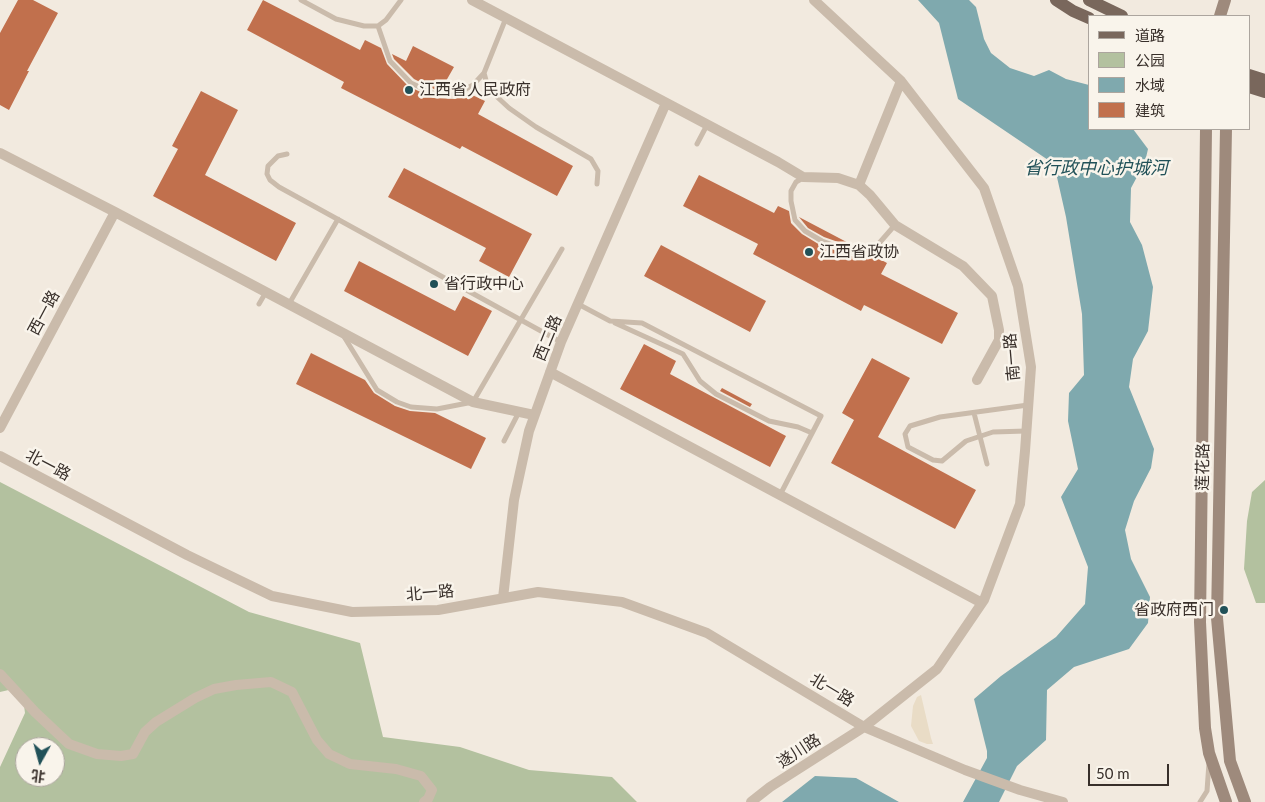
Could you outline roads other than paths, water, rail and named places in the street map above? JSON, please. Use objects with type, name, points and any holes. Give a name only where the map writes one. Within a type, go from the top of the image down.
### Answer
[{"type":"main road","points":[[1056,0],[1088,18]]},
{"type":"main road","points":[[1090,0],[1120,15]]},
{"type":"main road","points":[[1250,75],[1265,80]]},
{"type":"main road","points":[[1250,87],[1265,92]]},
{"type":"main road","name":"莲花路","points":[[1206,130],[1200,622],[1205,728],[1209,753],[1226,802]]},
{"type":"main road","name":"莲花路","points":[[1226,130],[1217,618],[1230,761],[1245,802]]},
{"type":"street","points":[[472,0],[803,177],[838,178],[859,185],[895,225],[963,266],[992,296],[999,330],[999,340],[977,380]]},
{"type":"street","name":"南一路","points":[[814,0],[902,81],[984,188],[1018,286],[1030,367],[1020,504],[982,603],[937,669],[864,727]]},
{"type":"street","points":[[859,185],[902,81]]},
{"type":"street","name":"西二路","points":[[503,598],[514,500],[534,415],[578,304],[666,103]]},
{"type":"street","points":[[0,152],[472,402],[534,415]]},
{"type":"street","name":"西一路","points":[[0,428],[115,212]]},
{"type":"street","points":[[550,372],[982,603]]},
{"type":"street","name":"北一路","points":[[0,456],[186,556],[272,596],[352,612],[438,610],[538,592],[622,602],[707,634],[864,727],[965,770],[1020,790],[1063,802]]},
{"type":"street","points":[[0,674],[35,712],[69,744],[97,754],[121,756],[133,754],[145,732],[156,722],[195,698],[214,689],[271,682],[292,692],[317,740],[329,754],[350,764],[396,769],[421,776],[432,790],[428,799],[424,802]]},
{"type":"street","name":"遂川路","points":[[751,802],[770,787],[864,727]]},
{"type":"lane","points":[[301,0],[336,19],[364,26],[378,26],[386,20],[401,0]]},
{"type":"lane","points":[[378,26],[390,61],[411,82],[435,94],[455,95],[473,84],[484,72],[506,18]]},
{"type":"lane","points":[[484,72],[488,84],[495,95],[509,108],[536,127],[591,160],[598,171],[598,184]]},
{"type":"lane","points":[[697,144],[707,124]]},
{"type":"lane","points":[[287,154],[278,156],[268,166],[267,174],[270,180],[279,187],[562,342]]},
{"type":"lane","points":[[803,177],[796,182],[791,191],[795,220],[806,231],[822,241],[855,253],[874,249],[895,225]]},
{"type":"lane","points":[[289,304],[338,219]]},
{"type":"lane","points":[[342,332],[377,390],[397,402],[411,407],[437,409],[472,402],[562,249]]},
{"type":"lane","points":[[258,304],[266,292]]},
{"type":"lane","points":[[578,304],[610,321],[683,354],[700,381],[716,394],[769,421],[798,427],[812,433]]},
{"type":"lane","points":[[610,321],[642,323],[821,416],[780,495]]},
{"type":"lane","points":[[1026,431],[993,432],[966,441],[942,461],[933,460],[908,447],[905,434],[910,426],[940,417],[1028,406]]},
{"type":"lane","points":[[504,441],[519,412]]},
{"type":"lane","points":[[974,413],[987,464]]},
{"type":"lane","points":[[1200,802],[1206,791],[1209,753]]},
{"type":"water","name":"省行政中心护城河","points":[[918,0],[969,0],[976,7],[984,39],[991,53],[1010,68],[1034,76],[1049,70],[1066,79],[1088,85],[1088,130],[1134,130],[1148,149],[1145,162],[1131,188],[1130,222],[1142,245],[1153,287],[1148,331],[1133,359],[1129,387],[1154,449],[1151,468],[1134,501],[1125,530],[1131,559],[1150,597],[1148,623],[1129,649],[1074,667],[1047,690],[1046,740],[1017,766],[999,802],[963,802],[987,758],[987,751],[974,699],[1001,676],[1056,637],[1085,604],[1088,567],[1061,497],[1078,469],[1068,421],[1069,393],[1084,375],[1082,314],[1066,217],[1054,164],[958,99],[939,23]]},
{"type":"water","points":[[815,776],[856,778],[899,802],[782,802]]},
{"type":"place","name":"江西省人民政府","points":[[409,90]]},
{"type":"place","name":"江西省政协","points":[[809,252]]},
{"type":"place","name":"省行政中心","points":[[434,284]]},
{"type":"place","name":"省政府西门","points":[[1224,610]]}]
